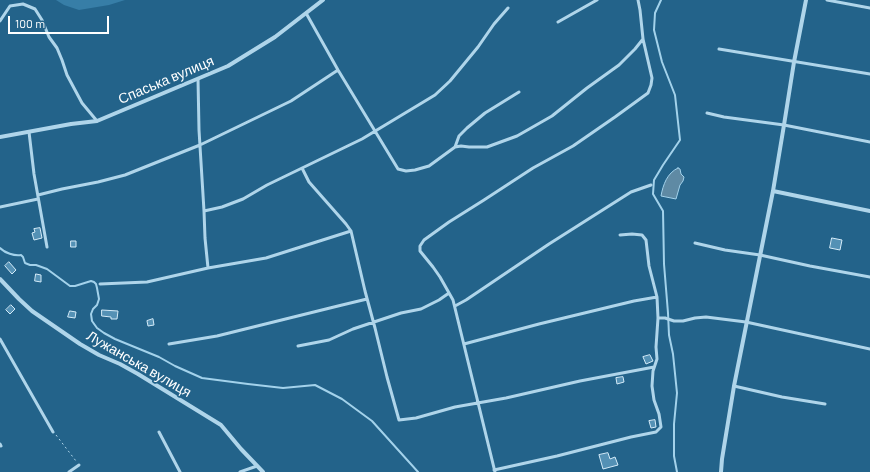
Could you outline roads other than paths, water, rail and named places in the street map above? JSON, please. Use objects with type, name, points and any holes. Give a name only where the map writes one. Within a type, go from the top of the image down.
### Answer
[{"type":"street","name":"Спаська вулиця","points":[[0,137],[71,124],[97,121],[198,79],[228,66],[275,37],[323,0]]},
{"type":"street","points":[[721,472],[734,386],[773,191],[794,62],[806,0]]},
{"type":"street","points":[[773,191],[870,212]]},
{"type":"street","name":"Лужанська вулиця","points":[[0,279],[32,311],[80,344],[138,374],[221,425],[240,449],[263,472]]},
{"type":"lane","points":[[558,22],[596,0]]},
{"type":"lane","points":[[620,235],[642,235],[646,240],[657,297],[657,359],[653,371],[652,386],[661,427],[656,432],[631,436],[494,471],[454,300],[433,267],[420,251],[420,246],[424,240],[448,222],[533,168],[573,146],[648,93],[652,78],[643,39],[638,0]]},
{"type":"lane","points":[[827,0],[870,8]]},
{"type":"lane","points":[[0,21],[10,6],[23,4],[35,9],[42,20],[49,37],[57,48],[67,75],[82,103],[97,121]]},
{"type":"lane","points":[[204,211],[222,207],[243,199],[267,185],[331,155],[375,132],[435,95],[450,81],[508,8]]},
{"type":"lane","points":[[306,13],[338,70],[398,169],[406,171],[429,166],[455,147],[487,147],[517,136],[552,116],[619,65],[643,39]]},
{"type":"lane","points":[[719,49],[870,74]]},
{"type":"lane","points":[[0,206],[38,197],[62,189],[125,175],[200,145],[291,101],[338,70]]},
{"type":"lane","points":[[198,79],[200,145],[208,268]]},
{"type":"lane","points":[[455,147],[459,136],[467,128],[485,113],[519,92]]},
{"type":"lane","points":[[707,113],[870,142]]},
{"type":"lane","points":[[29,132],[34,174],[47,247]]},
{"type":"lane","points":[[302,168],[309,182],[351,231],[367,299],[399,420],[416,418],[455,407],[506,398],[580,381],[654,367]]},
{"type":"lane","points":[[455,306],[632,192],[651,186]]},
{"type":"lane","points":[[100,284],[148,282],[208,268],[266,258],[351,231]]},
{"type":"lane","points":[[695,243],[870,277]]},
{"type":"lane","points":[[298,346],[329,340],[353,329],[402,313],[421,309],[449,293]]},
{"type":"lane","points":[[464,344],[539,324],[634,301],[657,297]]},
{"type":"lane","points":[[169,344],[217,336],[367,299]]},
{"type":"lane","points":[[658,318],[683,321],[706,316],[746,322],[870,349]]},
{"type":"lane","points":[[0,339],[53,432]]},
{"type":"lane","points":[[734,386],[782,397],[825,404]]},
{"type":"lane","points":[[159,432],[180,472]]},
{"type":"lane","points":[[69,472],[79,465]]},
{"type":"lane","points":[[240,472],[257,466]]},
{"type":"waterway","points":[[661,0],[655,13],[654,30],[662,62],[675,95],[680,140],[654,180],[653,194],[663,211],[664,264],[669,335],[673,354],[677,393],[674,424],[674,456],[677,472]]},
{"type":"waterway","points":[[0,248],[10,254],[21,255],[25,263],[47,269],[70,286],[91,281],[94,282],[96,284],[99,299],[91,314],[92,321],[97,328],[115,339],[159,357],[202,378],[283,388],[315,385],[342,399],[372,421],[418,472]]}]
